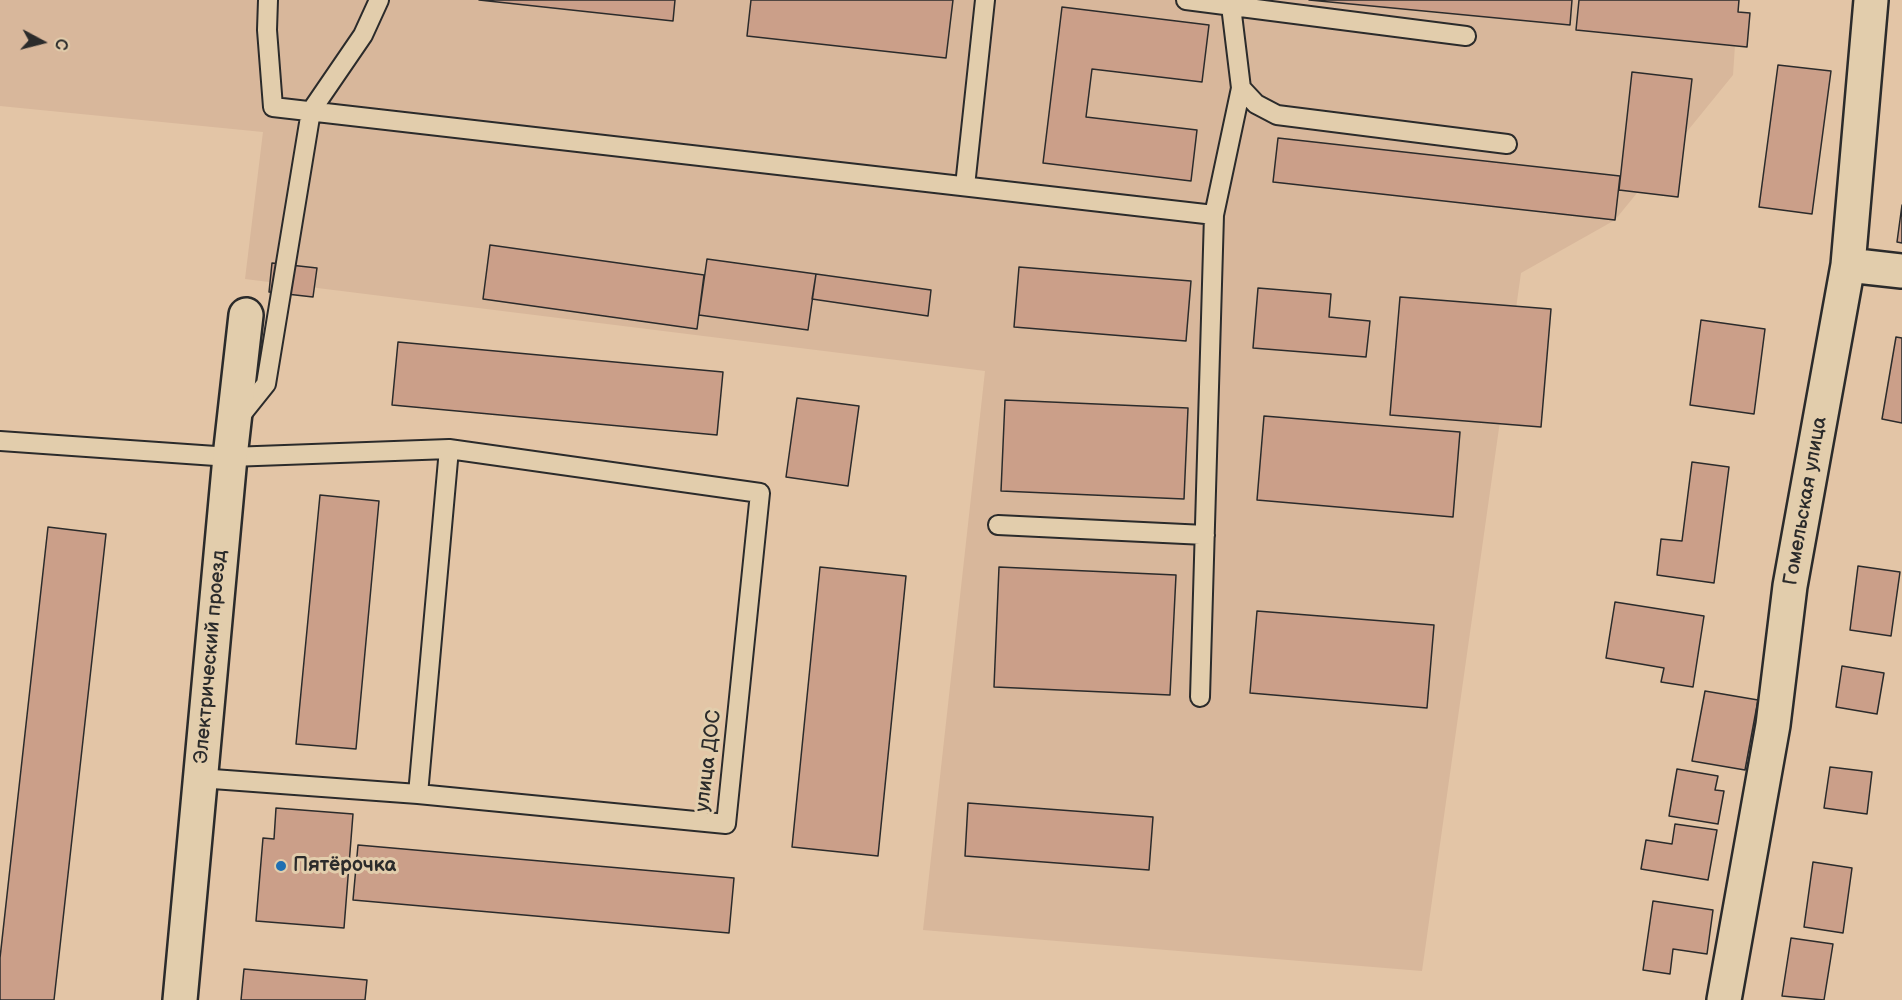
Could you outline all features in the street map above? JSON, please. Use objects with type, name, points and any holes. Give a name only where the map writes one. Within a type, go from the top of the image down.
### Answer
[{"type":"street","name":"Гомельская улица","points":[[1724,1000],[1773,725],[1790,586],[1848,265],[1871,0]]},
{"type":"street","points":[[1848,265],[1902,271]]},
{"type":"street","name":"Электрический проезд","points":[[180,1000],[231,441],[246,315]]},
{"type":"lane","points":[[268,0],[267,30],[273,107],[1214,215]]},
{"type":"lane","points":[[231,441],[266,384],[311,111],[363,35],[379,0]]},
{"type":"lane","points":[[965,186],[985,0]]},
{"type":"lane","points":[[1186,0],[1466,36]]},
{"type":"lane","points":[[1200,697],[1214,215],[1241,88],[1231,6]]},
{"type":"lane","points":[[1241,88],[1256,104],[1277,114],[1507,144]]},
{"type":"lane","points":[[0,441],[231,441],[449,449],[417,794]]},
{"type":"lane","name":"улица ДОС","points":[[199,778],[417,794],[726,824],[760,493],[449,449]]},
{"type":"lane","points":[[998,525],[1205,535]]},
{"type":"shaded area","points":[[0,0],[1738,0],[1733,75],[1615,220],[1521,273],[1422,971],[923,930],[985,371],[245,279],[263,132],[0,106]]},
{"type":"building","points":[[479,0],[675,0],[673,21]]},
{"type":"building","points":[[751,0],[953,0],[946,58],[747,36]]},
{"type":"building","points":[[1309,0],[1572,0],[1570,25]]},
{"type":"building","points":[[1579,0],[1739,0],[1738,12],[1750,13],[1747,47],[1576,30]]},
{"type":"building","points":[[1062,7],[1209,25],[1202,82],[1092,69],[1086,117],[1197,130],[1191,181],[1043,163]]},
{"type":"building","points":[[1778,65],[1831,71],[1812,214],[1759,207]]},
{"type":"building","points":[[1632,72],[1692,79],[1678,197],[1619,190]]},
{"type":"building","points":[[1278,138],[1620,176],[1615,220],[1273,182]]},
{"type":"building","points":[[1902,205],[1902,243],[1897,242]]},
{"type":"building","points":[[490,245],[704,275],[697,329],[483,299]]},
{"type":"building","points":[[707,259],[816,274],[808,330],[699,315]]},
{"type":"building","points":[[272,263],[317,268],[313,297],[269,292]]},
{"type":"building","points":[[1019,267],[1191,281],[1186,341],[1014,327]]},
{"type":"building","points":[[816,274],[931,290],[928,316],[812,299]]},
{"type":"building","points":[[1258,288],[1331,294],[1329,317],[1370,321],[1366,357],[1253,348]]},
{"type":"building","points":[[1400,297],[1551,309],[1541,427],[1390,415]]},
{"type":"building","points":[[1701,320],[1765,329],[1754,414],[1690,405]]},
{"type":"building","points":[[1896,337],[1902,338],[1902,423],[1882,419]]},
{"type":"building","points":[[398,342],[723,372],[717,435],[392,405]]},
{"type":"building","points":[[797,398],[859,406],[848,486],[786,477]]},
{"type":"building","points":[[1005,400],[1188,408],[1184,499],[1001,491]]},
{"type":"building","points":[[1264,416],[1460,432],[1453,517],[1257,500]]},
{"type":"building","points":[[1692,462],[1729,467],[1714,583],[1657,575],[1661,539],[1682,541]]},
{"type":"building","points":[[320,495],[379,501],[356,749],[296,744]]},
{"type":"building","points":[[48,527],[106,534],[54,1000],[0,1000],[0,958]]},
{"type":"building","points":[[1858,566],[1900,572],[1891,636],[1850,630]]},
{"type":"building","points":[[820,567],[906,576],[878,856],[792,847]]},
{"type":"building","points":[[999,567],[1176,575],[1170,695],[994,687]]},
{"type":"building","points":[[1615,602],[1704,616],[1693,687],[1661,682],[1664,668],[1606,658]]},
{"type":"building","points":[[1257,611],[1434,625],[1427,708],[1250,693]]},
{"type":"building","points":[[1842,666],[1884,673],[1877,714],[1836,707]]},
{"type":"building","points":[[1705,691],[1758,700],[1745,770],[1692,761]]},
{"type":"building","points":[[1830,767],[1872,772],[1867,814],[1824,808]]},
{"type":"building","points":[[1677,769],[1718,776],[1715,790],[1724,791],[1718,824],[1669,816]]},
{"type":"building","points":[[968,803],[1153,817],[1149,870],[965,856]]},
{"type":"building","points":[[276,808],[353,814],[344,928],[256,921],[263,838],[274,839]]},
{"type":"building","points":[[1675,824],[1717,830],[1708,880],[1641,869],[1646,840],[1672,844]]},
{"type":"building","points":[[358,845],[734,878],[729,933],[353,900]]},
{"type":"building","points":[[1813,862],[1852,868],[1843,933],[1804,927]]},
{"type":"building","points":[[1653,901],[1713,910],[1707,954],[1673,949],[1670,974],[1643,970]]},
{"type":"building","points":[[1791,938],[1833,944],[1824,1000],[1782,996]]},
{"type":"building","points":[[244,969],[367,980],[365,1000],[241,1000]]},
{"type":"place","name":"Пятёрочка","points":[[281,866]]}]
